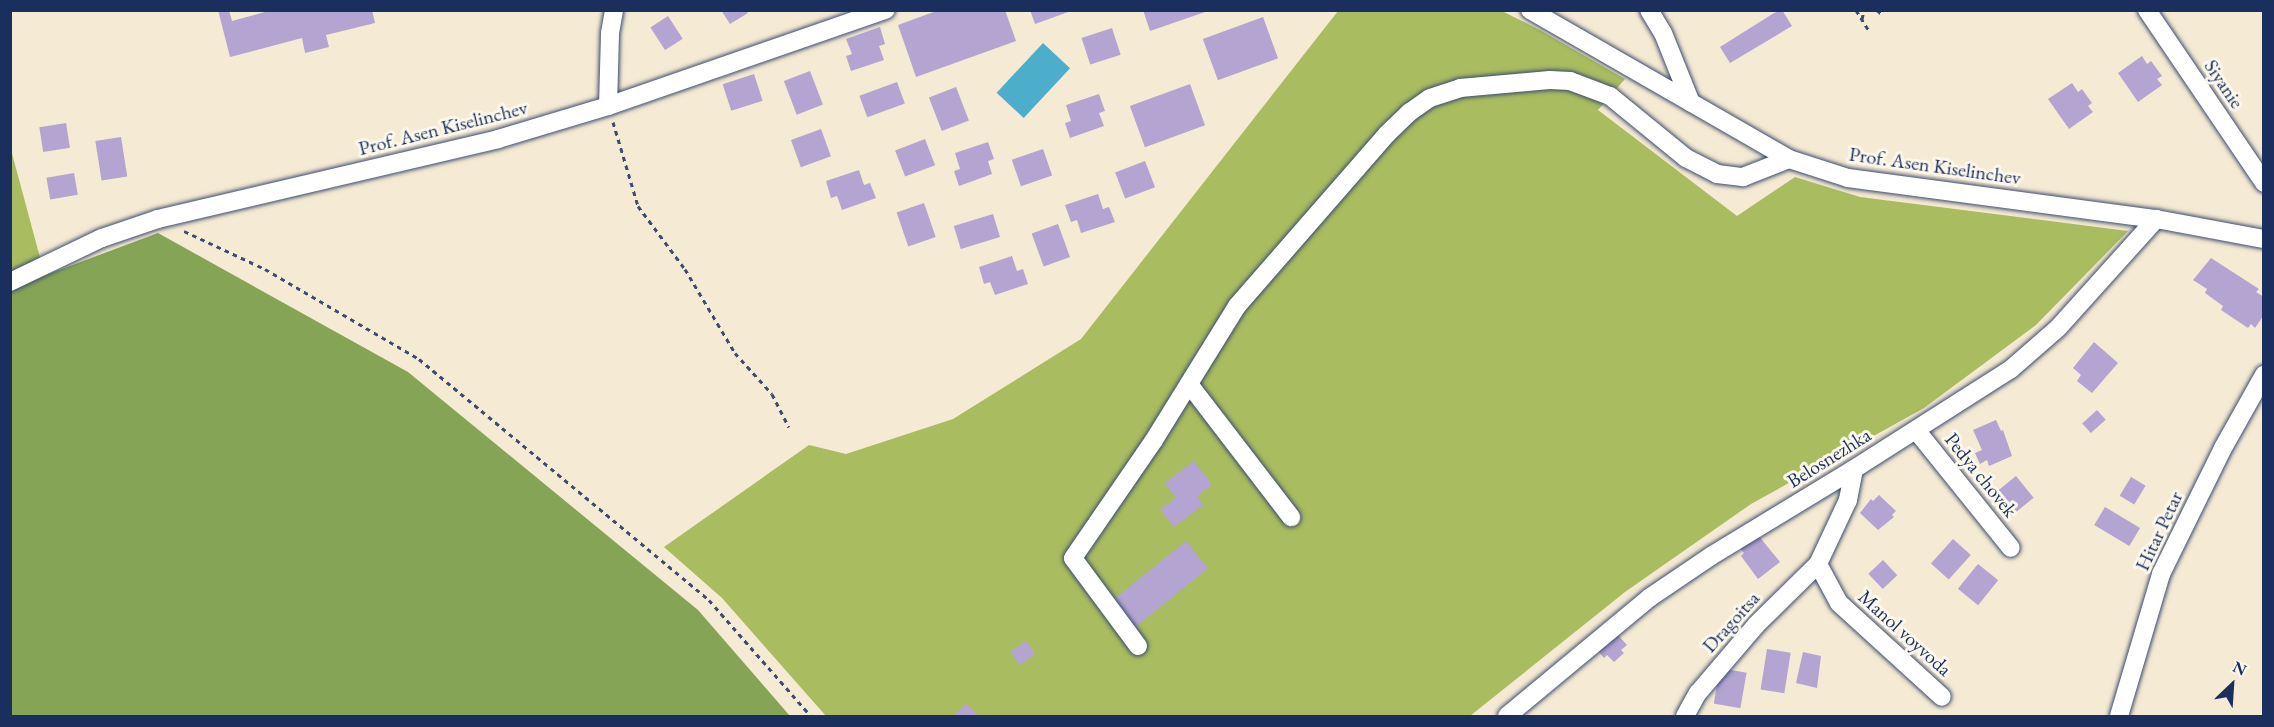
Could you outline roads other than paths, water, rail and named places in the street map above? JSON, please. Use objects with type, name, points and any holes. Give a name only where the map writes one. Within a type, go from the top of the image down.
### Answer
[{"type":"street","points":[[608,106],[610,33],[614,10]]},
{"type":"street","name":"Prof. Asen Kiselinchev","points":[[10,282],[102,238],[158,219],[498,139],[608,106],[886,10]]},
{"type":"street","name":"Prof. Asen Kiselinchev","points":[[1530,10],[1789,159],[1848,178],[2156,219],[2264,239]]},
{"type":"street","points":[[1649,10],[1663,33],[1691,103]]},
{"type":"street","name":"Siyanie","points":[[2147,10],[2264,183]]},
{"type":"street","points":[[1138,646],[1072,558],[1124,485],[1219,333],[1255,284],[1387,134],[1430,98],[1460,88],[1550,80],[1570,81],[1610,96],[1686,158],[1718,174],[1743,177],[1789,159]]},
{"type":"street","name":"Belosnezhka","points":[[1507,717],[1649,598],[1711,556],[1854,469],[2011,369],[2058,328],[2156,219]]},
{"type":"street","name":"Hitar Petar","points":[[2119,717],[2161,574],[2223,448],[2264,375]]},
{"type":"street","points":[[1189,384],[1291,517]]},
{"type":"street","name":"Pedya chovek","points":[[1916,430],[2011,548]]},
{"type":"street","points":[[1818,564],[1848,500],[1854,469]]},
{"type":"street","name":"Manol voyvoda","points":[[1818,564],[1839,603],[1942,697]]},
{"type":"street","name":"Dragoitsa","points":[[1685,717],[1698,693],[1756,625],[1818,564]]},
{"type":"water","points":[[1043,43],[1070,68],[1024,118],[997,93]]}]
